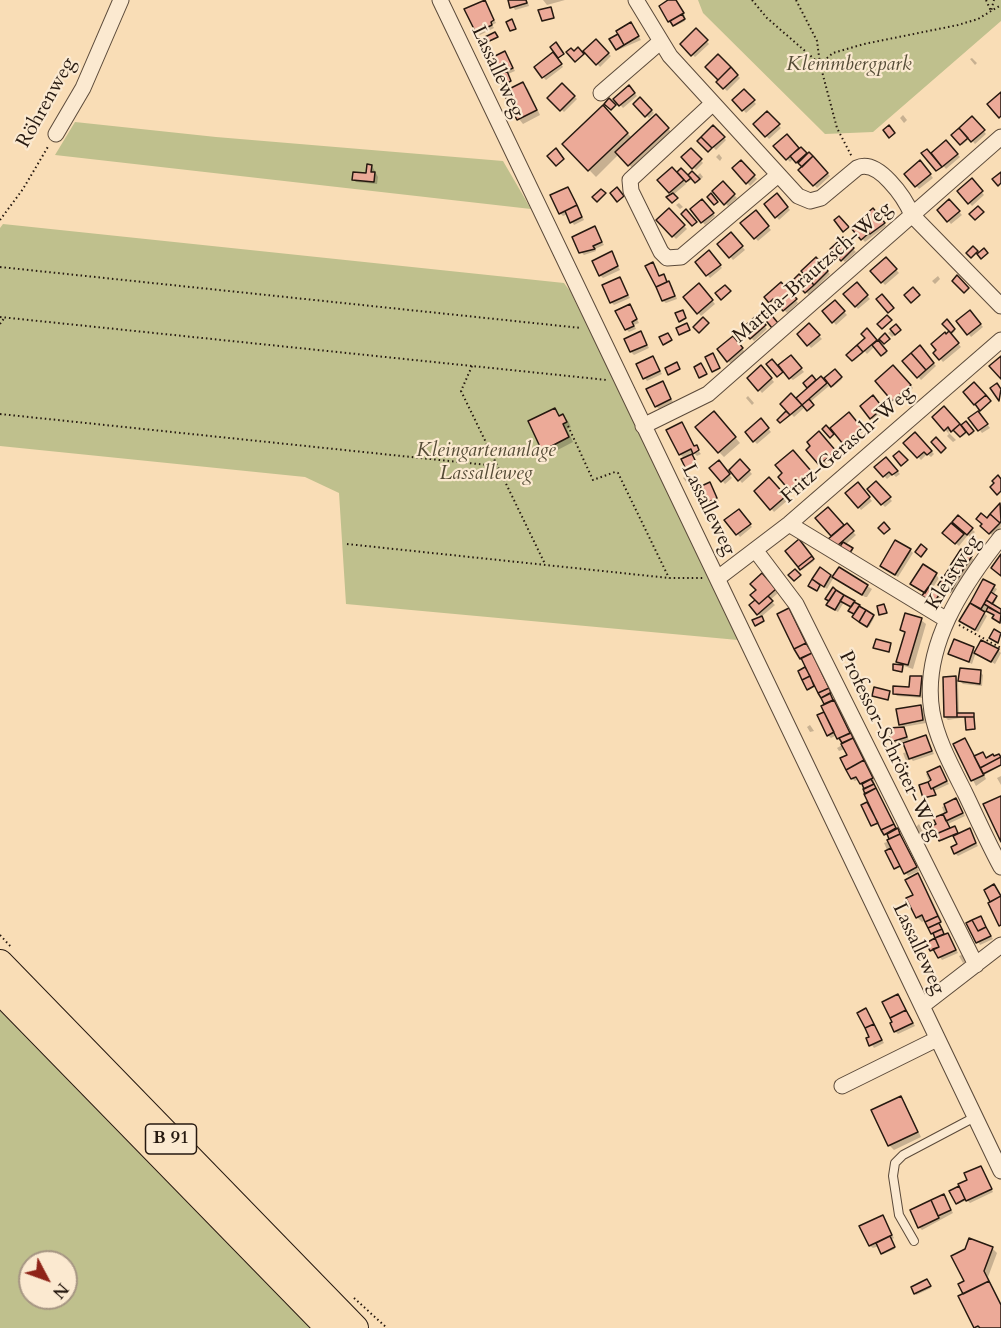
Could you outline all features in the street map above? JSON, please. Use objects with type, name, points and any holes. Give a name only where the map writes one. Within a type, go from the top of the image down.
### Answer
[{"type":"highway","name":"B 91","points":[[0,963],[355,1328]]},
{"type":"highway","name":"B 91","points":[[0,991],[328,1328]]},
{"type":"street","name":"Röhrenweg","points":[[56,134],[83,88],[121,0]]},
{"type":"street","name":"Lassalleweg","points":[[440,0],[1001,1171]]},
{"type":"street","points":[[636,0],[670,56],[798,196],[810,201],[821,198],[857,168],[862,166],[874,168],[906,201],[912,215],[1001,306]]},
{"type":"street","points":[[601,93],[660,42]]},
{"type":"street","points":[[712,104],[630,180],[631,191],[661,252],[667,258],[681,257],[778,175]]},
{"type":"street","name":"Martha-Brautzsch-Weg","points":[[643,426],[708,394],[1001,137]]},
{"type":"street","name":"Fritz-Gerasch-Weg","points":[[718,578],[789,524],[1001,340]]},
{"type":"street","points":[[789,524],[947,619]]},
{"type":"street","name":"Kleistweg","points":[[1001,537],[976,569],[947,619],[936,653],[930,687],[932,712],[943,745],[1001,867]]},
{"type":"street","name":"Professor-Schröter-Weg","points":[[756,551],[796,604],[976,965]]},
{"type":"street","points":[[922,1006],[1001,945]]},
{"type":"street","points":[[842,1086],[937,1039]]},
{"type":"lane","points":[[914,1241],[899,1215],[893,1176],[895,1163],[903,1155],[975,1117]]},
{"type":"path","points":[[752,0],[767,18],[820,64]]},
{"type":"path","points":[[796,0],[818,41],[820,64],[837,128],[857,168]]},
{"type":"path","points":[[986,0],[991,11]]},
{"type":"path","points":[[991,11],[994,0]]},
{"type":"path","points":[[820,64],[833,53],[864,44],[958,25],[978,19],[1001,5]]},
{"type":"path","name":"Röhrenweg","points":[[0,220],[23,189],[56,134]]},
{"type":"path","points":[[0,267],[596,329]]},
{"type":"path","points":[[0,317],[622,382]]},
{"type":"path","points":[[0,324],[5,317]]},
{"type":"path","points":[[472,366],[461,391],[545,565]]},
{"type":"path","points":[[0,414],[497,465]]},
{"type":"path","points":[[568,426],[592,480],[618,473],[669,578]]},
{"type":"path","points":[[347,544],[669,578],[718,578]]},
{"type":"path","points":[[947,619],[1001,648]]},
{"type":"green space","name":"Klemmbergpark","points":[[698,0],[1001,0],[1001,21],[873,132],[825,134],[703,13]]},
{"type":"green space","points":[[75,122],[216,137],[503,161],[531,209],[55,155]]},
{"type":"green space","name":"Kleingartenanlage Lassalleweg","points":[[3,224],[564,283],[570,291],[712,580],[738,640],[346,604],[339,493],[305,477],[0,446],[0,228]]},
{"type":"green space","points":[[0,1011],[310,1328],[0,1328]]},
{"type":"building","points":[[485,0],[494,20],[491,22],[492,25],[476,33],[464,9]]},
{"type":"building","points":[[508,0],[526,0],[527,3],[510,8]]},
{"type":"building","points":[[668,0],[676,0],[684,13],[668,22],[659,6]]},
{"type":"building","points":[[551,7],[554,18],[542,21],[538,10]]},
{"type":"building","points":[[682,14],[685,19],[673,26],[670,21]]},
{"type":"building","points":[[512,19],[516,29],[510,31],[506,22]]},
{"type":"building","points":[[631,22],[639,36],[624,45],[616,31]]},
{"type":"building","points":[[696,28],[708,40],[691,56],[680,44]]},
{"type":"building","points":[[495,32],[498,37],[483,44],[481,39]]},
{"type":"building","points":[[618,34],[624,45],[616,50],[609,39]]},
{"type":"building","points":[[596,39],[609,53],[596,65],[583,51]]},
{"type":"building","points":[[556,42],[564,54],[558,58],[550,47]]},
{"type":"building","points":[[578,47],[584,54],[575,62],[566,52],[571,48],[574,51]]},
{"type":"building","points":[[505,51],[513,68],[495,76],[487,60]]},
{"type":"building","points":[[553,52],[562,64],[542,78],[534,67]]},
{"type":"building","points":[[718,54],[731,67],[718,80],[705,67]]},
{"type":"building","points":[[731,67],[738,75],[723,89],[716,82]]},
{"type":"building","points":[[507,71],[511,81],[502,85],[497,75]]},
{"type":"building","points":[[523,82],[537,110],[517,120],[503,92]]},
{"type":"building","points":[[562,83],[575,96],[560,111],[547,98]]},
{"type":"building","points":[[629,85],[635,93],[619,106],[613,99]]},
{"type":"building","points":[[744,89],[755,100],[742,111],[732,100]]},
{"type":"building","points":[[1001,92],[1001,116],[999,118],[987,104]]},
{"type":"building","points":[[640,97],[652,110],[645,117],[633,104]]},
{"type":"building","points":[[609,98],[616,105],[611,110],[604,104]]},
{"type":"building","points":[[603,105],[628,133],[588,171],[562,144]]},
{"type":"building","points":[[767,111],[780,124],[765,137],[753,124]]},
{"type":"building","points":[[656,114],[669,128],[628,166],[615,152]]},
{"type":"building","points":[[972,116],[985,130],[971,142],[959,128]]},
{"type":"building","points":[[713,125],[725,137],[712,148],[701,137]]},
{"type":"building","points":[[889,125],[895,133],[889,138],[883,130]]},
{"type":"building","points":[[959,128],[968,138],[960,145],[951,135]]},
{"type":"building","points":[[787,134],[799,148],[786,160],[773,146]]},
{"type":"building","points":[[701,137],[712,148],[708,152],[697,141]]},
{"type":"building","points":[[946,140],[958,154],[942,167],[931,153]]},
{"type":"building","points":[[801,147],[807,153],[796,163],[790,156]]},
{"type":"building","points":[[556,148],[564,159],[556,166],[547,156]]},
{"type":"building","points":[[691,148],[702,159],[692,169],[681,157]]},
{"type":"building","points":[[927,149],[942,167],[936,171],[921,153]]},
{"type":"building","points":[[809,152],[813,156],[802,167],[798,163]]},
{"type":"building","points":[[813,156],[828,173],[813,186],[798,170]]},
{"type":"building","points":[[741,160],[755,175],[746,184],[732,168]]},
{"type":"building","points":[[920,160],[931,174],[915,187],[904,174]]},
{"type":"building","points":[[367,164],[372,165],[371,172],[375,172],[374,182],[352,180],[353,172],[366,173]]},
{"type":"building","points":[[672,167],[684,180],[669,193],[657,180]]},
{"type":"building","points":[[681,168],[691,178],[686,182],[677,172]]},
{"type":"building","points":[[692,171],[700,179],[695,183],[688,175]]},
{"type":"building","points":[[1001,172],[1001,183],[998,186],[992,179]]},
{"type":"building","points":[[972,178],[983,191],[968,204],[957,191]]},
{"type":"building","points":[[723,181],[735,194],[724,205],[712,191]]},
{"type":"building","points":[[568,187],[577,205],[559,214],[550,195]]},
{"type":"building","points":[[617,187],[624,196],[617,202],[610,193]]},
{"type":"building","points":[[601,189],[606,193],[597,202],[592,197]]},
{"type":"building","points":[[673,193],[678,198],[672,203],[666,197]]},
{"type":"building","points":[[711,193],[718,202],[714,205],[707,197]]},
{"type":"building","points":[[777,193],[788,207],[775,218],[764,204]]},
{"type":"building","points":[[702,199],[714,213],[701,223],[690,209]]},
{"type":"building","points":[[949,199],[960,211],[947,222],[937,210]]},
{"type":"building","points":[[577,205],[582,217],[570,223],[565,211]]},
{"type":"building","points":[[978,206],[984,212],[975,220],[969,214]]},
{"type":"building","points":[[669,208],[685,225],[672,237],[656,220]]},
{"type":"building","points":[[873,208],[885,223],[870,234],[859,220]]},
{"type":"building","points":[[686,209],[697,222],[692,226],[681,214]]},
{"type":"building","points":[[756,210],[769,226],[754,239],[740,223]]},
{"type":"building","points":[[839,216],[849,227],[843,232],[834,220]]},
{"type":"building","points":[[859,221],[869,233],[861,240],[851,228]]},
{"type":"building","points":[[595,226],[602,242],[593,246],[595,249],[579,253],[572,237]]},
{"type":"building","points":[[731,232],[743,246],[729,258],[717,244]]},
{"type":"building","points":[[843,237],[854,248],[841,261],[830,249]]},
{"type":"building","points":[[973,246],[978,251],[971,258],[966,253]]},
{"type":"building","points":[[984,248],[988,253],[981,259],[977,254]]},
{"type":"building","points":[[709,250],[721,265],[706,276],[695,262]]},
{"type":"building","points":[[612,251],[618,266],[599,276],[592,261]]},
{"type":"building","points":[[816,257],[828,271],[814,285],[801,271]]},
{"type":"building","points":[[886,257],[897,269],[881,283],[870,271]]},
{"type":"building","points":[[653,262],[659,276],[664,274],[667,282],[656,287],[645,266]]},
{"type":"building","points":[[799,274],[803,278],[805,276],[814,285],[805,293],[793,280]]},
{"type":"building","points":[[957,275],[969,288],[964,293],[952,281]]},
{"type":"building","points":[[620,277],[628,295],[610,303],[602,285]]},
{"type":"building","points":[[669,281],[675,296],[662,301],[656,287]]},
{"type":"building","points":[[781,282],[797,299],[783,311],[773,299],[769,303],[764,297]]},
{"type":"building","points":[[857,282],[868,295],[855,307],[843,294]]},
{"type":"building","points":[[699,283],[713,300],[697,314],[683,297]]},
{"type":"building","points":[[725,285],[731,291],[721,300],[715,293]]},
{"type":"building","points":[[913,287],[920,295],[911,303],[904,295]]},
{"type":"building","points":[[882,294],[894,308],[888,313],[876,299]]},
{"type":"building","points":[[835,300],[845,311],[832,323],[822,311]]},
{"type":"building","points":[[630,304],[637,319],[632,322],[634,326],[625,330],[615,311]]},
{"type":"building","points":[[683,310],[686,318],[679,322],[675,313]]},
{"type":"building","points":[[970,310],[981,324],[967,335],[956,321]]},
{"type":"building","points":[[769,312],[778,323],[772,328],[763,317]]},
{"type":"building","points":[[757,315],[766,325],[750,339],[741,329]]},
{"type":"building","points":[[887,315],[892,320],[882,329],[877,324]]},
{"type":"building","points":[[703,317],[709,323],[699,333],[693,327]]},
{"type":"building","points":[[947,319],[955,329],[951,333],[942,324]]},
{"type":"building","points":[[687,323],[690,330],[679,335],[676,328]]},
{"type":"building","points":[[809,323],[820,335],[807,346],[797,334]]},
{"type":"building","points":[[896,324],[901,330],[895,335],[890,329]]},
{"type":"building","points":[[867,328],[877,340],[863,352],[857,345],[865,338],[861,334]]},
{"type":"building","points":[[641,331],[647,345],[630,352],[624,339]]},
{"type":"building","points":[[949,331],[959,343],[939,360],[933,353],[936,350],[931,344]]},
{"type":"building","points":[[668,333],[672,340],[663,345],[659,337]]},
{"type":"building","points":[[885,333],[890,339],[884,344],[879,339]]},
{"type":"building","points":[[733,336],[743,348],[727,362],[717,349]]},
{"type":"building","points":[[878,340],[887,351],[881,356],[872,345]]},
{"type":"building","points":[[857,345],[863,352],[852,361],[846,355]]},
{"type":"building","points":[[920,345],[934,363],[926,370],[911,353]]},
{"type":"building","points":[[713,353],[720,368],[712,372],[705,357]]},
{"type":"building","points":[[911,353],[926,370],[917,378],[902,361]]},
{"type":"building","points":[[791,355],[802,368],[789,379],[778,365]]},
{"type":"building","points":[[653,356],[660,371],[643,379],[636,364]]},
{"type":"building","points":[[1001,356],[1001,379],[989,366]]},
{"type":"building","points":[[772,359],[783,372],[777,377],[766,364]]},
{"type":"building","points":[[677,362],[680,369],[668,375],[665,368]]},
{"type":"building","points":[[701,363],[707,374],[699,378],[694,367]]},
{"type":"building","points":[[761,365],[772,378],[758,391],[747,378]]},
{"type":"building","points":[[893,365],[911,385],[892,401],[875,381]]},
{"type":"building","points":[[835,369],[842,377],[831,387],[824,378]]},
{"type":"building","points":[[812,375],[816,380],[807,388],[803,383]]},
{"type":"building","points":[[821,376],[827,383],[802,405],[796,398]]},
{"type":"building","points":[[663,381],[671,399],[655,407],[646,389]]},
{"type":"building","points":[[974,382],[986,395],[974,405],[963,392]]},
{"type":"building","points":[[997,383],[1001,389],[999,401],[990,388]]},
{"type":"building","points":[[791,393],[802,405],[790,415],[780,404]]},
{"type":"building","points":[[873,395],[883,408],[870,419],[860,406]]},
{"type":"building","points":[[986,395],[991,401],[980,411],[975,404]]},
{"type":"building","points":[[809,399],[814,405],[807,411],[802,405]]},
{"type":"building","points":[[944,406],[960,424],[951,432],[948,427],[944,431],[932,417]]},
{"type":"building","points":[[555,408],[559,416],[563,414],[567,422],[563,424],[569,437],[542,451],[528,421]]},
{"type":"building","points":[[714,411],[736,437],[718,453],[695,427]]},
{"type":"building","points":[[786,411],[790,415],[780,423],[777,420]]},
{"type":"building","points":[[978,411],[988,424],[978,431],[968,418]]},
{"type":"building","points":[[849,412],[862,428],[843,444],[830,428]]},
{"type":"building","points":[[761,418],[769,428],[753,442],[745,432]]},
{"type":"building","points":[[966,421],[974,431],[969,435],[961,425]]},
{"type":"building","points":[[682,422],[694,446],[697,445],[699,450],[693,454],[691,449],[679,455],[666,430]]},
{"type":"building","points":[[960,424],[966,432],[960,437],[953,430]]},
{"type":"building","points":[[826,425],[834,434],[830,438],[822,429]]},
{"type":"building","points":[[819,431],[836,451],[819,465],[806,450],[810,446],[807,442]]},
{"type":"building","points":[[915,432],[932,451],[927,455],[924,452],[917,458],[903,443]]},
{"type":"building","points":[[936,437],[946,448],[941,453],[931,442]]},
{"type":"building","points":[[793,450],[812,472],[789,490],[778,477],[782,473],[775,465]]},
{"type":"building","points":[[899,451],[908,460],[901,466],[893,456]]},
{"type":"building","points":[[692,454],[697,464],[686,469],[681,459]]},
{"type":"building","points":[[886,457],[898,471],[892,475],[889,472],[883,477],[874,467]]},
{"type":"building","points":[[740,459],[750,470],[738,481],[729,470]]},
{"type":"building","points":[[719,460],[730,474],[721,482],[709,468]]},
{"type":"building","points":[[998,475],[1001,479],[1001,491],[997,495],[990,487]]},
{"type":"building","points":[[769,477],[786,496],[770,510],[754,491]]},
{"type":"building","points":[[876,481],[891,497],[881,505],[867,489]]},
{"type":"building","points":[[710,482],[717,498],[703,505],[695,489]]},
{"type":"building","points":[[858,482],[870,497],[858,508],[845,493]]},
{"type":"building","points":[[1000,503],[1001,521],[1000,523],[990,514]]},
{"type":"building","points":[[828,507],[844,525],[831,536],[815,518]]},
{"type":"building","points":[[739,509],[751,524],[736,535],[724,520]]},
{"type":"building","points":[[981,513],[987,518],[990,514],[1000,523],[989,534],[976,519]]},
{"type":"building","points":[[958,515],[973,528],[967,535],[952,522]]},
{"type":"building","points":[[884,522],[890,529],[884,534],[878,528]]},
{"type":"building","points":[[847,523],[854,531],[837,546],[827,540]]},
{"type":"building","points":[[951,523],[964,534],[955,544],[942,533]]},
{"type":"building","points":[[799,539],[812,556],[798,567],[785,551]]},
{"type":"building","points":[[895,540],[911,549],[895,575],[880,566]]},
{"type":"building","points":[[843,542],[853,548],[849,554],[839,548]]},
{"type":"building","points":[[921,544],[927,549],[921,557],[915,552]]},
{"type":"building","points":[[961,549],[972,556],[961,573],[950,566]]},
{"type":"building","points":[[1001,554],[1001,576],[991,568]]},
{"type":"building","points":[[812,556],[814,559],[800,570],[798,567]]},
{"type":"building","points":[[923,564],[937,573],[925,593],[910,584]]},
{"type":"building","points":[[951,566],[961,573],[950,592],[938,585]]},
{"type":"building","points":[[820,567],[831,575],[824,587],[812,579]]},
{"type":"building","points":[[839,567],[868,585],[862,595],[832,577]]},
{"type":"building","points":[[795,569],[801,575],[794,581],[788,575]]},
{"type":"building","points":[[762,573],[776,589],[759,604],[750,595],[756,590],[750,584]]},
{"type":"building","points":[[812,579],[820,585],[817,591],[808,586]]},
{"type":"building","points":[[983,579],[995,585],[981,609],[970,603]]},
{"type":"building","points":[[929,586],[940,593],[933,605],[921,597]]},
{"type":"building","points":[[833,587],[836,590],[829,601],[825,599]]},
{"type":"building","points":[[836,590],[844,595],[835,610],[826,605]]},
{"type":"building","points":[[991,592],[997,596],[992,604],[986,600]]},
{"type":"building","points":[[844,595],[855,601],[851,607],[840,601]]},
{"type":"building","points":[[768,596],[773,601],[757,615],[749,605],[755,600],[759,604]]},
{"type":"building","points":[[986,600],[1001,609],[1001,614],[984,604]]},
{"type":"building","points":[[854,602],[860,605],[854,614],[848,611]]},
{"type":"building","points":[[970,603],[985,612],[975,630],[959,621]]},
{"type":"building","points":[[884,604],[887,613],[879,615],[877,606]]},
{"type":"building","points":[[859,606],[866,610],[859,622],[852,617]]},
{"type":"building","points":[[988,607],[1001,614],[1000,623],[992,618],[994,615],[986,611]]},
{"type":"building","points":[[789,608],[806,643],[794,649],[777,614]]},
{"type":"building","points":[[866,610],[874,615],[867,627],[859,622]]},
{"type":"building","points":[[905,613],[922,618],[908,665],[896,662],[905,632],[900,630]]},
{"type":"building","points":[[762,616],[764,621],[755,626],[752,620]]},
{"type":"building","points":[[994,629],[1001,633],[998,643],[989,638]]},
{"type":"building","points":[[876,639],[891,643],[889,652],[873,648]]},
{"type":"building","points":[[954,639],[974,647],[969,662],[948,654]]},
{"type":"building","points":[[981,640],[999,649],[991,662],[974,653]]},
{"type":"building","points":[[806,643],[812,653],[800,659],[794,649]]},
{"type":"building","points":[[812,653],[829,688],[818,693],[801,658]]},
{"type":"building","points":[[893,664],[903,665],[902,672],[893,670]]},
{"type":"building","points":[[805,667],[810,676],[802,680],[798,671]]},
{"type":"building","points":[[960,668],[981,670],[980,684],[958,681]]},
{"type":"building","points":[[810,676],[814,686],[807,690],[802,680]]},
{"type":"building","points":[[910,676],[922,676],[920,696],[893,694],[893,686],[909,687]]},
{"type":"building","points":[[956,676],[957,717],[944,717],[943,677]]},
{"type":"building","points":[[874,687],[890,691],[888,700],[872,696]]},
{"type":"building","points":[[829,688],[831,693],[821,698],[818,693]]},
{"type":"building","points":[[830,693],[833,700],[824,704],[821,698]]},
{"type":"building","points":[[834,700],[850,733],[837,739],[821,706]]},
{"type":"building","points":[[921,705],[923,720],[899,725],[896,709]]},
{"type":"building","points":[[824,712],[834,732],[827,736],[817,715]]},
{"type":"building","points":[[957,713],[974,713],[974,717],[957,717]]},
{"type":"building","points":[[965,717],[974,717],[975,729],[966,730]]},
{"type":"building","points":[[904,727],[907,737],[891,742],[888,728]]},
{"type":"building","points":[[851,733],[853,738],[842,743],[839,738]]},
{"type":"building","points":[[926,735],[932,751],[909,759],[903,743]]},
{"type":"building","points":[[853,738],[864,760],[846,770],[840,758],[847,755],[841,744]]},
{"type":"building","points":[[965,738],[984,775],[971,781],[953,744]]},
{"type":"building","points":[[983,752],[986,758],[993,754],[994,756],[999,754],[1001,757],[980,768],[974,756]]},
{"type":"building","points":[[1001,757],[1001,765],[983,774],[980,768]]},
{"type":"building","points":[[864,760],[873,778],[860,784],[856,777],[851,779],[846,770]]},
{"type":"building","points":[[940,766],[947,781],[931,789],[928,782],[931,780],[927,772]]},
{"type":"building","points":[[871,779],[874,784],[864,789],[862,784]]},
{"type":"building","points":[[928,782],[936,795],[923,798],[919,785]]},
{"type":"building","points":[[874,784],[876,788],[865,794],[863,789]]},
{"type":"building","points":[[876,788],[894,824],[881,830],[864,794]]},
{"type":"building","points":[[1001,796],[1001,842],[983,804]]},
{"type":"building","points":[[956,798],[963,813],[946,821],[943,814],[947,812],[944,804]]},
{"type":"building","points":[[867,802],[878,823],[871,826],[861,805]]},
{"type":"building","points":[[943,814],[950,828],[936,834],[932,826],[936,824],[933,818]]},
{"type":"building","points":[[894,824],[896,828],[884,835],[881,830]]},
{"type":"building","points":[[955,826],[958,833],[939,841],[936,834]]},
{"type":"building","points":[[898,828],[900,834],[889,839],[887,834]]},
{"type":"building","points":[[970,828],[976,843],[954,854],[951,847],[957,844],[953,836]]},
{"type":"building","points":[[900,834],[917,867],[904,874],[887,840]]},
{"type":"building","points":[[891,848],[900,866],[894,869],[885,851]]},
{"type":"building","points":[[918,873],[938,916],[925,922],[922,915],[916,918],[906,898],[913,895],[905,880]]},
{"type":"building","points":[[994,884],[1001,896],[990,902],[984,890]]},
{"type":"building","points":[[1001,896],[1001,925],[999,926],[988,903]]},
{"type":"building","points":[[938,916],[941,922],[928,928],[925,922]]},
{"type":"building","points":[[981,916],[986,927],[978,931],[972,920]]},
{"type":"building","points":[[972,920],[978,931],[986,927],[991,936],[976,943],[966,923]]},
{"type":"building","points":[[939,923],[942,929],[931,934],[928,928]]},
{"type":"building","points":[[942,929],[944,934],[935,938],[933,933]]},
{"type":"building","points":[[948,933],[956,950],[938,958],[933,949],[939,947],[935,938]]},
{"type":"building","points":[[935,938],[939,947],[930,951],[926,943]]},
{"type":"building","points":[[898,994],[906,1010],[890,1018],[882,1002]]},
{"type":"building","points":[[866,1008],[874,1024],[865,1028],[857,1013]]},
{"type":"building","points":[[906,1010],[913,1023],[894,1032],[890,1018]]},
{"type":"building","points":[[874,1024],[882,1040],[869,1046],[866,1038],[869,1037],[865,1028]]},
{"type":"building","points":[[901,1096],[918,1132],[888,1146],[871,1110]]},
{"type":"building","points":[[981,1166],[992,1189],[966,1201],[958,1184],[967,1180],[964,1173]]},
{"type":"building","points":[[959,1186],[965,1199],[956,1204],[949,1191]]},
{"type":"building","points":[[944,1194],[951,1210],[938,1216],[931,1200]]},
{"type":"building","points":[[931,1200],[939,1218],[918,1228],[910,1210]]},
{"type":"building","points":[[883,1215],[892,1235],[869,1246],[859,1226]]},
{"type":"building","points":[[890,1236],[895,1247],[881,1254],[876,1243]]},
{"type":"building","points":[[969,1238],[993,1247],[984,1271],[989,1281],[963,1294],[958,1284],[964,1281],[951,1256],[965,1249]]},
{"type":"building","points":[[927,1279],[931,1286],[914,1294],[911,1287]]},
{"type":"building","points":[[989,1281],[1001,1305],[1001,1328],[980,1328],[978,1326],[974,1328],[958,1296]]}]
